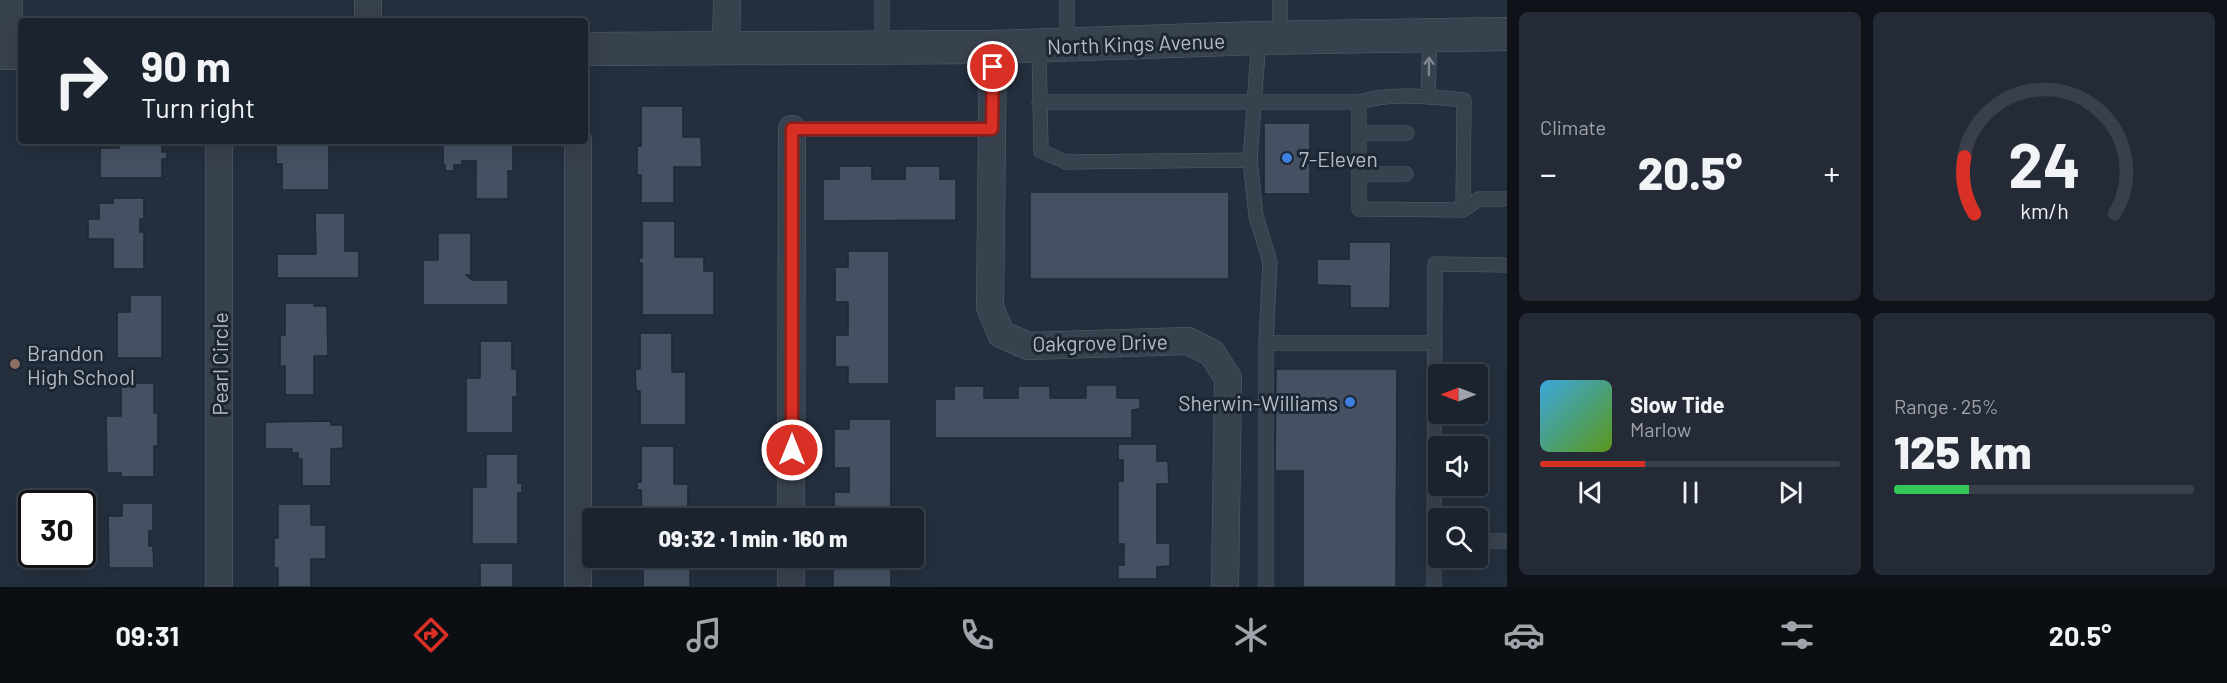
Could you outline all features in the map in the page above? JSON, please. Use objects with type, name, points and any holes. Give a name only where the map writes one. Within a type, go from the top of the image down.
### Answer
[{"type":"street","points":[[9,0],[10,53]]},
{"type":"street","points":[[368,0],[368,18]]},
{"type":"street","points":[[726,48],[727,0]]},
{"type":"street","name":"North Kings Avenue","points":[[588,49],[993,47],[1269,38],[1507,34]]},
{"type":"street","name":"Oakgrove Drive","points":[[993,47],[990,307],[1001,334],[1028,346],[1188,341],[1212,353],[1228,378],[1225,587]]},
{"type":"street","points":[[791,508],[792,129]]},
{"type":"street","name":"Pearl Circle","points":[[219,144],[219,587]]},
{"type":"street","points":[[578,144],[578,587]]},
{"type":"street","points":[[791,568],[791,587]]},
{"type":"lane","points":[[882,0],[882,48]]},
{"type":"lane","points":[[1067,0],[1039,102],[1041,151],[1066,162],[1250,160]]},
{"type":"lane","points":[[1266,587],[1266,343],[1270,262],[1256,216],[1250,160],[1253,101],[1280,0]]},
{"type":"lane","points":[[1428,96],[1430,36]]},
{"type":"lane","points":[[1039,102],[1359,102],[1375,97],[1428,96],[1464,100],[1458,134],[1457,175],[1463,210]]},
{"type":"lane","points":[[1359,102],[1359,209],[1463,210],[1479,199],[1507,199]]},
{"type":"lane","points":[[792,129],[992,129]]},
{"type":"lane","points":[[1359,133],[1407,133]]},
{"type":"lane","points":[[1359,174],[1406,174]]},
{"type":"lane","points":[[1436,508],[1434,264],[1507,265]]},
{"type":"lane","points":[[1266,343],[1434,343]]},
{"type":"lane","points":[[1488,541],[1507,541]]},
{"type":"lane","points":[[1434,587],[1435,568]]},
{"type":"building","points":[[641,106],[683,106],[683,137],[701,137],[702,167],[674,167],[674,203],[641,203],[641,175],[637,175],[637,146],[641,146]]},
{"type":"building","name":"7-Eleven","points":[[1264,123],[1310,123],[1310,194],[1264,194]]},
{"type":"building","points":[[119,144],[162,144],[162,152],[167,152],[167,159],[162,159],[162,178],[100,178],[100,148],[119,148]]},
{"type":"building","points":[[276,144],[329,144],[329,190],[282,190],[282,164],[276,164]]},
{"type":"building","points":[[443,144],[513,144],[513,171],[508,171],[508,199],[476,199],[476,161],[462,161],[462,165],[454,165],[454,171],[445,171],[445,165],[443,165]]},
{"type":"building","points":[[839,166],[872,166],[872,179],[905,179],[905,166],[940,166],[940,179],[956,179],[956,220],[823,221],[823,179],[839,179]]},
{"type":"building","points":[[1030,192],[1229,192],[1229,279],[1030,279]]},
{"type":"building","points":[[113,198],[144,198],[144,219],[140,219],[140,232],[144,232],[144,269],[113,269],[113,239],[88,239],[88,219],[99,219],[99,203],[113,203]]},
{"type":"building","points":[[315,213],[345,213],[345,251],[359,251],[359,278],[277,278],[277,254],[316,254]]},
{"type":"building","points":[[642,221],[675,221],[675,257],[704,257],[704,271],[714,271],[714,315],[642,315],[642,263],[639,263],[639,258],[642,258]]},
{"type":"building","points":[[438,233],[471,233],[471,275],[466,275],[472,280],[508,280],[508,305],[423,305],[423,260],[438,260]]},
{"type":"building","points":[[1349,242],[1391,242],[1390,308],[1350,308],[1350,286],[1317,285],[1317,259],[1349,259]]},
{"type":"building","points":[[848,251],[889,251],[889,384],[848,384],[848,367],[835,367],[835,335],[848,335],[848,302],[835,302],[835,267],[848,267]]},
{"type":"building","points":[[130,295],[162,295],[162,358],[117,358],[117,312],[130,312]]},
{"type":"building","points":[[285,303],[314,303],[314,306],[327,306],[328,356],[314,356],[314,395],[285,395],[285,366],[280,367],[280,335],[285,335]]},
{"type":"building","points":[[640,333],[672,333],[672,372],[686,372],[686,425],[640,425],[640,391],[636,391],[635,369],[640,369]]},
{"type":"building","points":[[480,341],[512,341],[512,369],[517,369],[517,397],[513,397],[513,433],[466,433],[466,378],[480,378]]},
{"type":"building","points":[[1276,369],[1397,369],[1396,587],[1303,587],[1303,471],[1275,471]]},
{"type":"building","points":[[121,383],[154,383],[154,413],[158,413],[158,446],[154,446],[154,477],[121,477],[121,473],[107,473],[106,416],[121,416]]},
{"type":"building","points":[[1086,385],[1117,385],[1117,398],[1140,398],[1140,409],[1132,410],[1132,438],[935,438],[935,399],[954,399],[954,386],[984,386],[984,398],[1018,398],[1018,386],[1050,386],[1050,398],[1086,398]]},
{"type":"building","points":[[849,419],[891,419],[891,508],[834,508],[834,492],[849,492],[849,468],[834,468],[834,429],[849,429]]},
{"type":"building","points":[[331,421],[331,425],[343,425],[343,448],[331,449],[331,486],[302,486],[302,459],[298,459],[298,453],[292,453],[292,449],[265,449],[265,422]]},
{"type":"building","points":[[1118,444],[1157,444],[1157,461],[1168,461],[1169,484],[1157,484],[1157,543],[1170,543],[1170,566],[1157,567],[1157,579],[1118,579],[1118,565],[1124,565],[1124,544],[1118,544],[1118,481],[1123,481],[1123,460],[1118,460]]},
{"type":"building","points":[[641,446],[674,446],[674,484],[688,484],[688,508],[642,508],[641,490],[637,490],[637,482],[641,482]]},
{"type":"building","points":[[486,454],[518,454],[518,483],[522,483],[522,493],[518,493],[518,544],[472,544],[472,487],[486,487]]},
{"type":"building","points":[[122,503],[153,503],[153,531],[149,531],[149,546],[153,546],[154,568],[109,568],[108,516],[122,516]]},
{"type":"building","points":[[278,504],[311,504],[311,525],[326,525],[326,559],[311,559],[311,587],[278,587],[278,568],[274,568],[274,538],[278,538]]},
{"type":"building","points":[[480,563],[513,563],[513,587],[480,587]]},
{"type":"building","points":[[643,568],[690,568],[690,587],[643,587]]},
{"type":"building","points":[[833,568],[891,568],[891,587],[833,587]]},
{"type":"place","name":"7-Eleven","points":[[1287,158]]},
{"type":"place","name":"Brandon High School","points":[[15,364]]},
{"type":"place","name":"Sherwin-Williams","points":[[1350,402]]},
{"type":"route","points":[[792,450],[792,129],[992,129],[993,67]]}]
